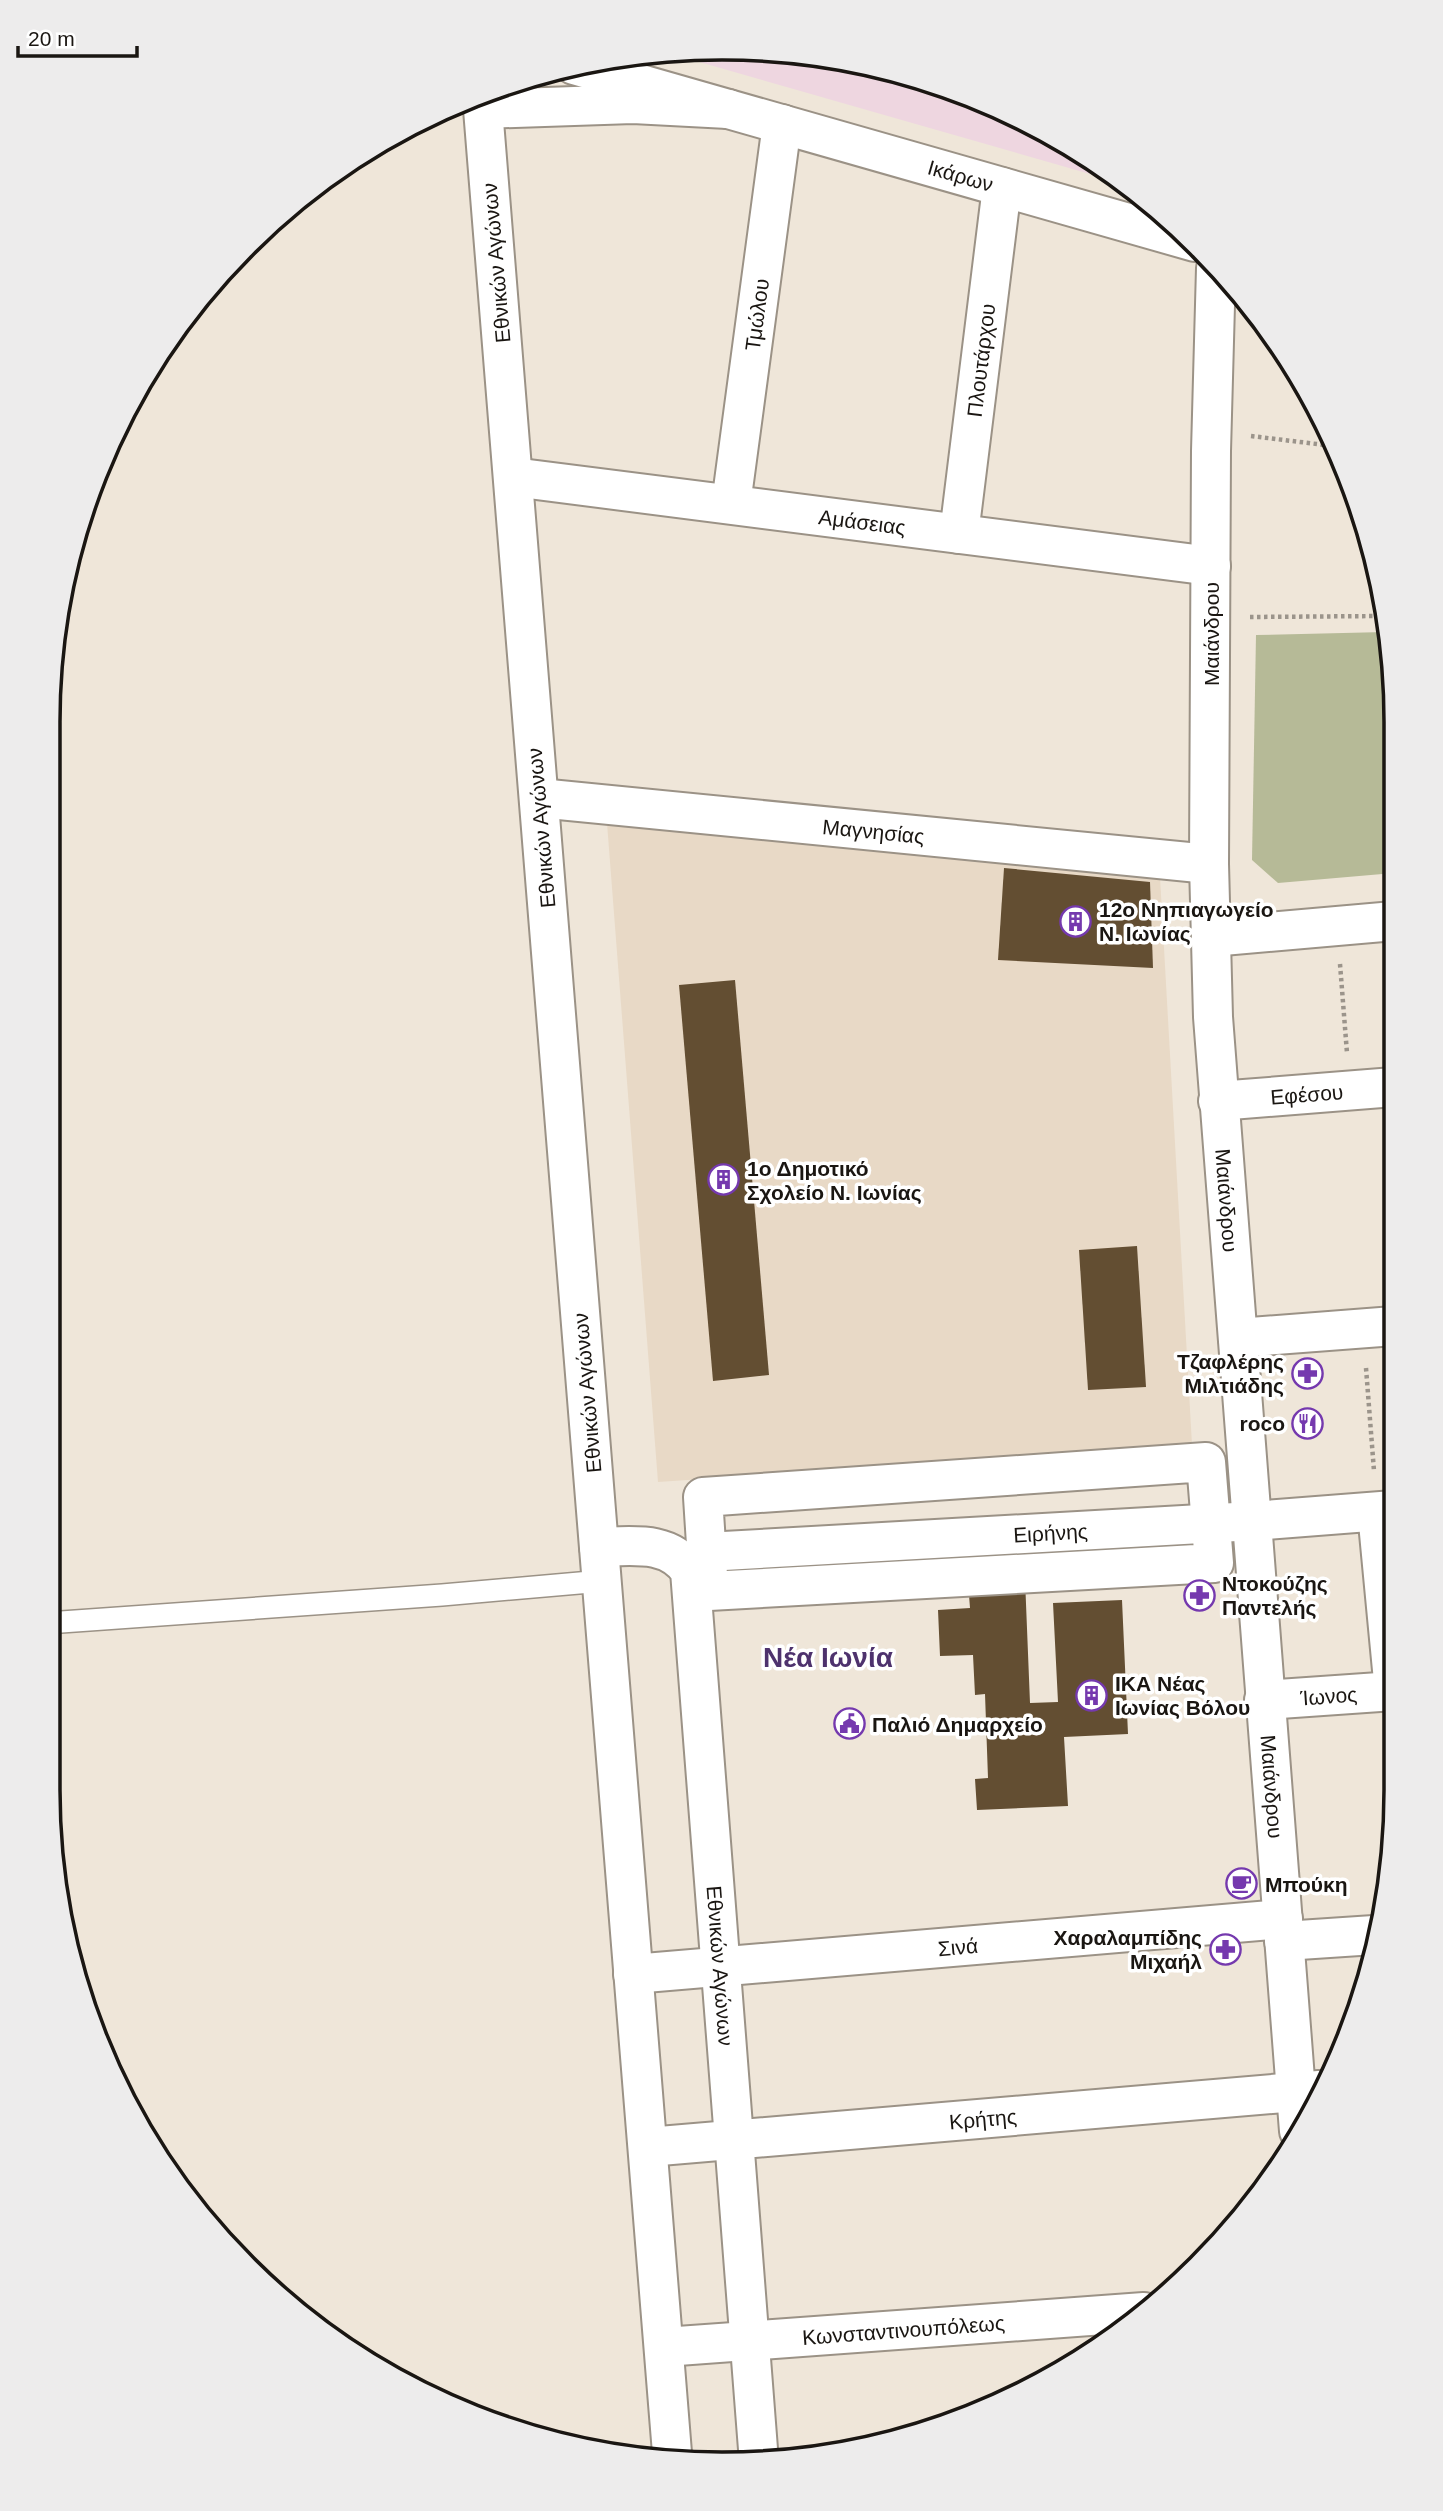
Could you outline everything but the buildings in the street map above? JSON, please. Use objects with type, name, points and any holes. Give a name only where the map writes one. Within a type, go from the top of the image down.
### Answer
[{"type":"street","name":"Ικάρων","points":[[596,71],[1170,235]]},
{"type":"street","name":"Ικάρων","points":[[483,109],[633,104],[728,109]]},
{"type":"street","name":"Εθνικών Αγώνων","points":[[483,109],[672,2449]]},
{"type":"street","name":"Τμώλου","points":[[731,505],[782,124]]},
{"type":"street","name":"Πλουτάρχου","points":[[959,534],[1002,187]]},
{"type":"street","points":[[1077,208],[1124,211],[1137,207]]},
{"type":"street","name":"Μαιάνδρου","points":[[1216,281],[1209,863],[1218,1101],[1284,1930],[1307,2091]]},
{"type":"street","name":"Αμάσειας","points":[[513,477],[1211,566]]},
{"type":"street","name":"Μαγνησίας","points":[[539,798],[1209,863]]},
{"type":"street","points":[[1211,937],[1384,922]]},
{"type":"street","name":"Εφέσου","points":[[1218,1101],[1384,1088]]},
{"type":"street","points":[[1238,1338],[1378,1328]]},
{"type":"street","name":"Ειρήνης","points":[[1211,1524],[1206,1462],[703,1497],[706,1552],[1211,1524],[1384,1511]]},
{"type":"street","name":"Εθνικών Αγώνων","points":[[601,1564],[642,1545],[665,1550],[682,1559],[690,1571],[757,2450]]},
{"type":"street","name":"Ίωνος","points":[[1264,1700],[1384,1692]]},
{"type":"street","name":"Σινά","points":[[633,1974],[1284,1930],[1367,1935]]},
{"type":"street","name":"Κρήτης","points":[[648,2147],[1307,2091]]},
{"type":"street","name":"Κωνσταντινουπόλεως","points":[[664,2347],[1127,2313]]},
{"type":"lane","points":[[60,1622],[429,1596],[601,1564]]},
{"type":"path","points":[[1212,432],[1322,445]]},
{"type":"path","points":[[1211,617],[1375,615]]},
{"type":"path","points":[[1340,956],[1350,1091]]},
{"type":"path","points":[[1378,1328],[1384,1465]]},
{"type":"shaded area","points":[[695,61],[765,61],[808,65],[893,82],[975,110],[1014,128],[1093,174]]},
{"type":"shaded area","points":[[607,823],[1160,877],[1192,1445],[658,1482]]},
{"type":"green space","points":[[1378,632],[1384,722],[1384,874],[1278,883],[1252,860],[1256,635]]},
{"type":"place","name":"12ο Νηπιαγωγείο Ν. Ιωνίας","points":[[1076,921]]},
{"type":"place","name":"1ο Δημοτικό Σχολείο Ν. Ιωνίας","points":[[724,1180]]},
{"type":"place","name":"Τζαφλέρης Μιλτιάδης","points":[[1307,1373]]},
{"type":"place","name":"roco","points":[[1308,1423]]},
{"type":"place","name":"Ντοκούζης Παντελής","points":[[1199,1595]]},
{"type":"place","name":"ΙΚΑ Νέας Ιωνίας Βόλου","points":[[1092,1695]]},
{"type":"place","name":"Παλιό Δημαρχείο","points":[[849,1724]]},
{"type":"place","name":"Μπούκη","points":[[1242,1884]]},
{"type":"place","name":"Χαραλαμπίδης Μιχαήλ","points":[[1225,1949]]},
{"type":"district","name":"Νέα Ιωνία","points":[[828,1657]]}]
